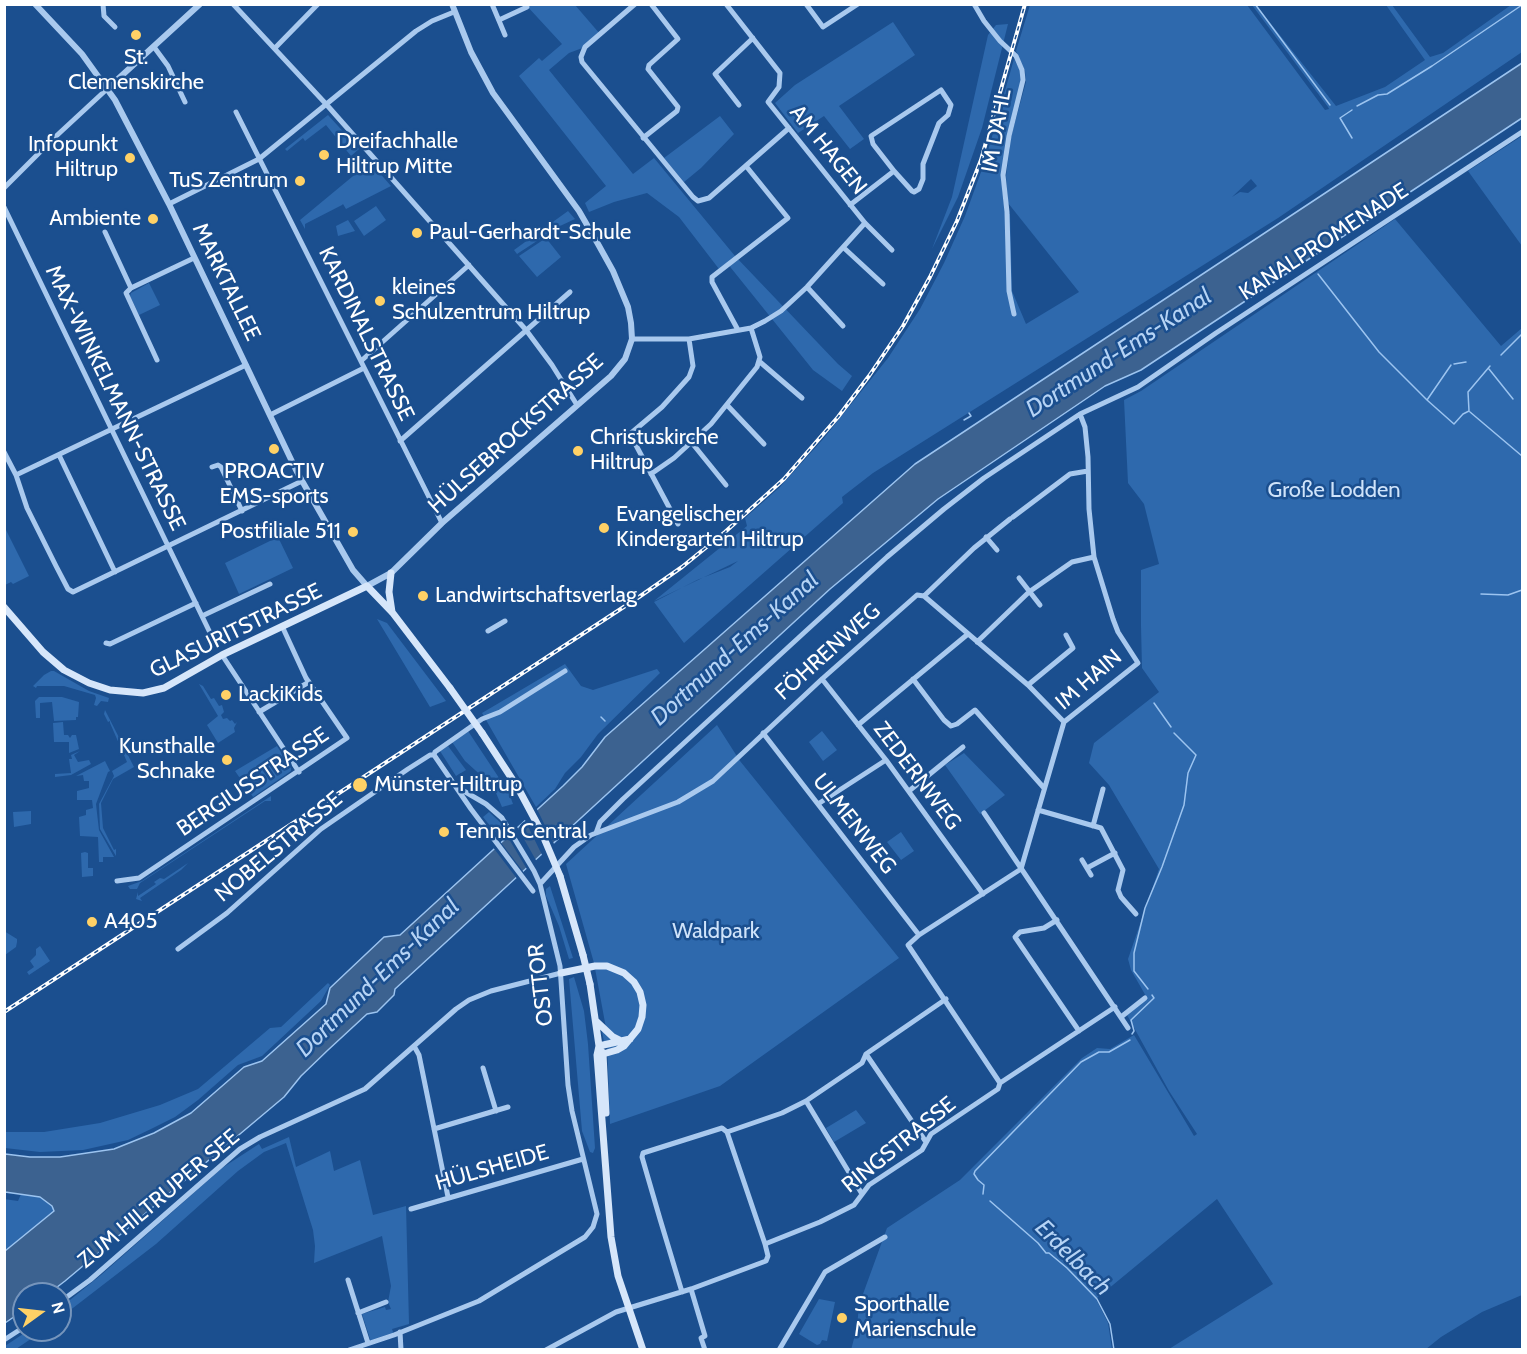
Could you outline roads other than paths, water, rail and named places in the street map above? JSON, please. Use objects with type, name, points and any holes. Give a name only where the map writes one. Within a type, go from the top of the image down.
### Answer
[{"type":"main road","points":[[391,573],[388,591],[392,612]]},
{"type":"main road","name":"OSTTOR","points":[[368,586],[392,612],[482,733],[518,788],[560,876],[583,955],[596,1021],[611,1238],[618,1276],[643,1350]]},
{"type":"main road","name":"GLASURITSTRASSE","points":[[4,607],[52,661],[76,677],[110,690],[135,694],[158,690],[222,655],[368,586]]},
{"type":"main road","points":[[561,973],[595,966],[607,966],[624,973],[634,982],[640,992],[643,1005],[638,1029],[617,1050],[603,1054]]},
{"type":"main road","points":[[596,1021],[613,1037],[621,1041]]},
{"type":"main road","points":[[599,1046],[630,1039]]},
{"type":"main road","name":"OSTTOR","points":[[599,1046],[603,1054],[606,1161]]},
{"type":"street","name":"MARKTALLEE","points":[[35,4],[82,54],[107,89],[133,134],[169,204],[302,482],[352,570],[368,586]]},
{"type":"street","points":[[103,4],[104,16],[115,27]]},
{"type":"street","points":[[4,188],[54,138],[200,4]]},
{"type":"street","points":[[233,4],[326,104],[526,330],[577,405]]},
{"type":"street","points":[[275,48],[318,4]]},
{"type":"street","name":"HÜLSEBROCKSTRASSE","points":[[368,586],[391,573],[442,523],[621,366],[632,339],[628,307],[613,271],[579,211],[493,93],[471,52],[452,4]]},
{"type":"street","points":[[492,4],[505,35]]},
{"type":"street","points":[[499,20],[527,7],[526,4]]},
{"type":"street","points":[[635,4],[585,47],[581,57],[582,62],[681,185],[698,201],[709,198],[789,128]]},
{"type":"street","points":[[643,138],[678,111],[677,104],[648,69],[649,65],[678,39],[651,4]]},
{"type":"street","points":[[806,4],[823,27],[858,4]]},
{"type":"street","name":"IM DAHL","points":[[974,4],[1000,41],[1016,56],[1022,70],[1023,80],[1009,136],[1003,175],[1007,212],[1009,291],[1014,314]]},
{"type":"street","name":"AM HAGEN","points":[[728,5],[780,73],[779,87],[768,102],[865,224],[892,250]]},
{"type":"street","points":[[169,204],[259,159],[416,31],[454,12]]},
{"type":"street","points":[[739,105],[715,74],[753,38]]},
{"type":"street","points":[[154,47],[168,66],[185,102]]},
{"type":"street","points":[[941,90],[951,105],[948,115],[939,123],[923,164],[923,179],[919,189],[912,191],[894,171],[873,144],[871,136],[941,90]]},
{"type":"street","name":"KARDINALSTRASSE","points":[[236,112],[442,523]]},
{"type":"street","name":"KANALPROMENADE","points":[[540,884],[574,847],[596,833],[600,822],[623,799],[887,557],[984,478],[1080,414],[1138,387],[1216,333],[1522,132]]},
{"type":"street","points":[[738,330],[712,282],[712,277],[788,218],[746,166]]},
{"type":"street","points":[[850,205],[894,171]]},
{"type":"street","name":"MAX-WINKELMANN-STRASSE","points":[[4,207],[215,643]]},
{"type":"street","points":[[632,339],[689,339],[751,328],[781,311],[807,287],[865,224]]},
{"type":"street","points":[[105,232],[131,288]]},
{"type":"street","points":[[844,248],[883,284]]},
{"type":"street","points":[[157,360],[126,293],[131,288],[194,258]]},
{"type":"street","points":[[361,361],[469,265]]},
{"type":"street","points":[[807,287],[843,326]]},
{"type":"street","points":[[400,441],[570,292]]},
{"type":"street","points":[[651,474],[692,443],[727,405],[760,362],[759,348],[751,328]]},
{"type":"street","points":[[678,524],[630,434],[662,407],[689,377],[693,366],[689,339]]},
{"type":"street","points":[[760,362],[802,398]]},
{"type":"street","points":[[16,476],[246,365]]},
{"type":"street","points":[[270,415],[364,368]]},
{"type":"street","points":[[727,405],[764,444]]},
{"type":"street","name":"IM HAIN","points":[[1021,869],[1064,722],[1138,663],[1118,632],[1094,557],[1085,427],[1080,414]]},
{"type":"street","points":[[692,443],[726,485]]},
{"type":"street","points":[[4,452],[16,476],[27,508],[65,586],[71,592],[80,590],[302,482]]},
{"type":"street","points":[[59,455],[115,572]]},
{"type":"street","points":[[212,467],[218,465],[221,467],[242,510]]},
{"type":"street","name":"FÖHRENWEG","points":[[596,833],[653,813],[697,792],[729,768],[822,679],[917,596],[924,596],[986,537],[1070,474],[1088,471]]},
{"type":"street","points":[[986,537],[997,550]]},
{"type":"street","points":[[977,642],[1029,592],[1072,562],[1094,557]]},
{"type":"street","points":[[1018,578],[1040,605]]},
{"type":"street","points":[[202,616],[270,584]]},
{"type":"street","points":[[924,596],[1028,686],[1064,722]]},
{"type":"street","points":[[106,643],[110,644],[196,603]]},
{"type":"street","points":[[488,631],[505,621]]},
{"type":"street","name":"BERGIUSSTRASSE","points":[[117,881],[139,878],[347,738],[309,681],[282,626]]},
{"type":"street","points":[[858,725],[968,634]]},
{"type":"street","points":[[1028,686],[1074,648],[1066,635]]},
{"type":"street","points":[[222,655],[299,772]]},
{"type":"street","points":[[434,755],[482,718],[500,712],[565,671]]},
{"type":"street","name":"ZEDERNWEG","points":[[822,679],[909,790],[984,894]]},
{"type":"street","points":[[913,679],[951,726],[975,710],[1044,788]]},
{"type":"street","points":[[259,712],[309,681]]},
{"type":"street","name":"ULMENWEG","points":[[763,733],[919,935]]},
{"type":"street","points":[[909,790],[963,747]]},
{"type":"street","name":"NOBELSTRASSE","points":[[178,950],[227,914],[321,829],[408,769],[430,755],[434,755]]},
{"type":"street","name":"OSTTOR","points":[[434,755],[533,891]]},
{"type":"street","points":[[818,804],[886,760]]},
{"type":"street","name":"OSTTOR","points":[[400,1332],[479,1301],[585,1237],[591,1231],[597,1210],[572,1111],[568,1088],[561,973],[540,884],[502,818],[452,782]]},
{"type":"street","points":[[1093,826],[1103,789]]},
{"type":"street","points":[[1038,810],[1101,828],[1123,870],[1118,890],[1120,897],[1136,914]]},
{"type":"street","points":[[984,813],[1128,1028]]},
{"type":"street","points":[[1087,868],[1115,853]]},
{"type":"street","points":[[1082,860],[1091,875]]},
{"type":"street","points":[[1000,1083],[908,945],[919,935],[1021,869]]},
{"type":"street","points":[[1057,920],[1044,927],[1020,932],[1015,937],[1079,1031]]},
{"type":"street","name":"ZUM HILTRUPER SEE","points":[[72,1293],[90,1280],[231,1155],[252,1141],[365,1089],[456,1009],[475,997],[561,973]]},
{"type":"street","points":[[1121,1017],[1145,998]]},
{"type":"street","points":[[727,1132],[782,1113],[806,1101],[862,1063],[866,1054],[946,999]]},
{"type":"street","name":"RINGSTRASSE","points":[[765,1244],[820,1222],[854,1205],[869,1185],[922,1150],[931,1134],[998,1089],[1000,1083],[1115,1007]]},
{"type":"street","points":[[414,1046],[418,1055],[448,1197]]},
{"type":"street","points":[[866,1054],[926,1142]]},
{"type":"street","points":[[483,1068],[496,1111]]},
{"type":"street","points":[[806,1101],[862,1194]]},
{"type":"street","points":[[434,1129],[508,1107]]},
{"type":"street","points":[[546,1350],[616,1312],[628,1309],[682,1292],[691,1289],[766,1261],[768,1256],[765,1244],[727,1132],[722,1128],[643,1153],[642,1157],[682,1292]]},
{"type":"street","name":"HÜLSHEIDE","points":[[411,1209],[584,1159]]},
{"type":"street","points":[[778,1350],[825,1272],[885,1237]]},
{"type":"street","points":[[348,1280],[368,1342]]},
{"type":"street","points":[[691,1289],[705,1336],[701,1338],[705,1350]]},
{"type":"street","points":[[358,1312],[386,1302]]},
{"type":"street","points":[[349,1350],[400,1332],[401,1350]]},
{"type":"water","name":"Dortmund-Ems-Kanal","points":[[1522,63],[1522,118],[1141,370],[1105,386],[938,499],[830,589],[395,989],[394,995],[377,1012],[367,1014],[328,1050],[301,1076],[284,1097],[64,1282],[12,1282],[12,1318],[5,1323],[5,1251],[54,1211],[52,1206],[40,1197],[5,1192],[5,1154],[60,1157],[114,1149],[154,1133],[191,1113],[244,1067],[262,1061],[326,1004],[330,988],[384,937],[400,935],[563,786],[582,767],[605,737],[915,464]]},
{"type":"waterway","points":[[1255,4],[1330,105]]},
{"type":"waterway","points":[[1357,106],[1378,95],[1387,94],[1522,5]]},
{"type":"waterway","points":[[1352,110],[1340,118],[1352,138]]},
{"type":"waterway","points":[[1318,274],[1379,352],[1427,400]]},
{"type":"waterway","points":[[1501,355],[1522,334]]},
{"type":"waterway","points":[[1454,364],[1466,362]]},
{"type":"waterway","points":[[1451,365],[1427,400],[1454,424],[1469,411],[1468,392],[1490,366]]},
{"type":"waterway","points":[[1489,369],[1513,399]]},
{"type":"waterway","points":[[1470,412],[1522,456]]},
{"type":"waterway","points":[[964,420],[971,416],[969,413]]},
{"type":"waterway","points":[[1481,594],[1508,595],[1522,590]]},
{"type":"waterway","points":[[1154,703],[1171,727]]},
{"type":"waterway","points":[[601,717],[605,721]]},
{"type":"waterway","points":[[1148,989],[1134,971],[1134,953],[1145,908],[1184,805],[1188,773],[1196,755],[1174,733]]},
{"type":"waterway","points":[[1132,1034],[1134,1031],[1131,1020],[1154,998],[1152,995]]},
{"type":"waterway","points":[[983,1194],[984,1185],[974,1174],[975,1171],[1081,1062],[1099,1052],[1109,1052],[1130,1040]]},
{"type":"waterway","name":"Erdelbach","points":[[990,1201],[1038,1243],[1046,1253],[1067,1268],[1097,1299],[1110,1324],[1114,1350]]},
{"type":"railway","points":[[4,1012],[639,597],[682,567],[784,479],[838,417],[869,376],[903,326],[930,277],[957,221],[981,160],[1025,4]]},
{"type":"place","name":"St. Clemenskirche","points":[[136,35]]},
{"type":"place","name":"Dreifachhalle Hiltrup Mitte","points":[[324,155]]},
{"type":"place","name":"Infopunkt Hiltrup","points":[[130,158]]},
{"type":"place","name":"TuS Zentrum","points":[[300,181]]},
{"type":"place","name":"Ambiente","points":[[153,219]]},
{"type":"place","name":"Paul-Gerhardt-Schule","points":[[417,233]]},
{"type":"place","name":"kleines Schulzentrum Hiltrup","points":[[380,301]]},
{"type":"place","name":"PROACTIV EMS-sports","points":[[274,449]]},
{"type":"place","name":"Christuskirche Hiltrup","points":[[578,451]]},
{"type":"place","name":"Evangelischer Kindergarten Hiltrup","points":[[604,528]]},
{"type":"place","name":"Postfiliale 511","points":[[353,532]]},
{"type":"place","name":"Landwirtschaftsverlag","points":[[423,596]]},
{"type":"place","name":"LackiKids","points":[[226,695]]},
{"type":"place","name":"Kunsthalle Schnake","points":[[227,760]]},
{"type":"place","name":"Münster-Hiltrup","points":[[360,785]]},
{"type":"place","name":"Tennis Central","points":[[444,832]]},
{"type":"place","name":"A405","points":[[92,922]]},
{"type":"place","name":"Sporthalle Marienschule","points":[[842,1318]]},
{"type":"park label","name":"Große Lodden","points":[[1334,491]]},
{"type":"park label","name":"Waldpark","points":[[716,932]]}]
